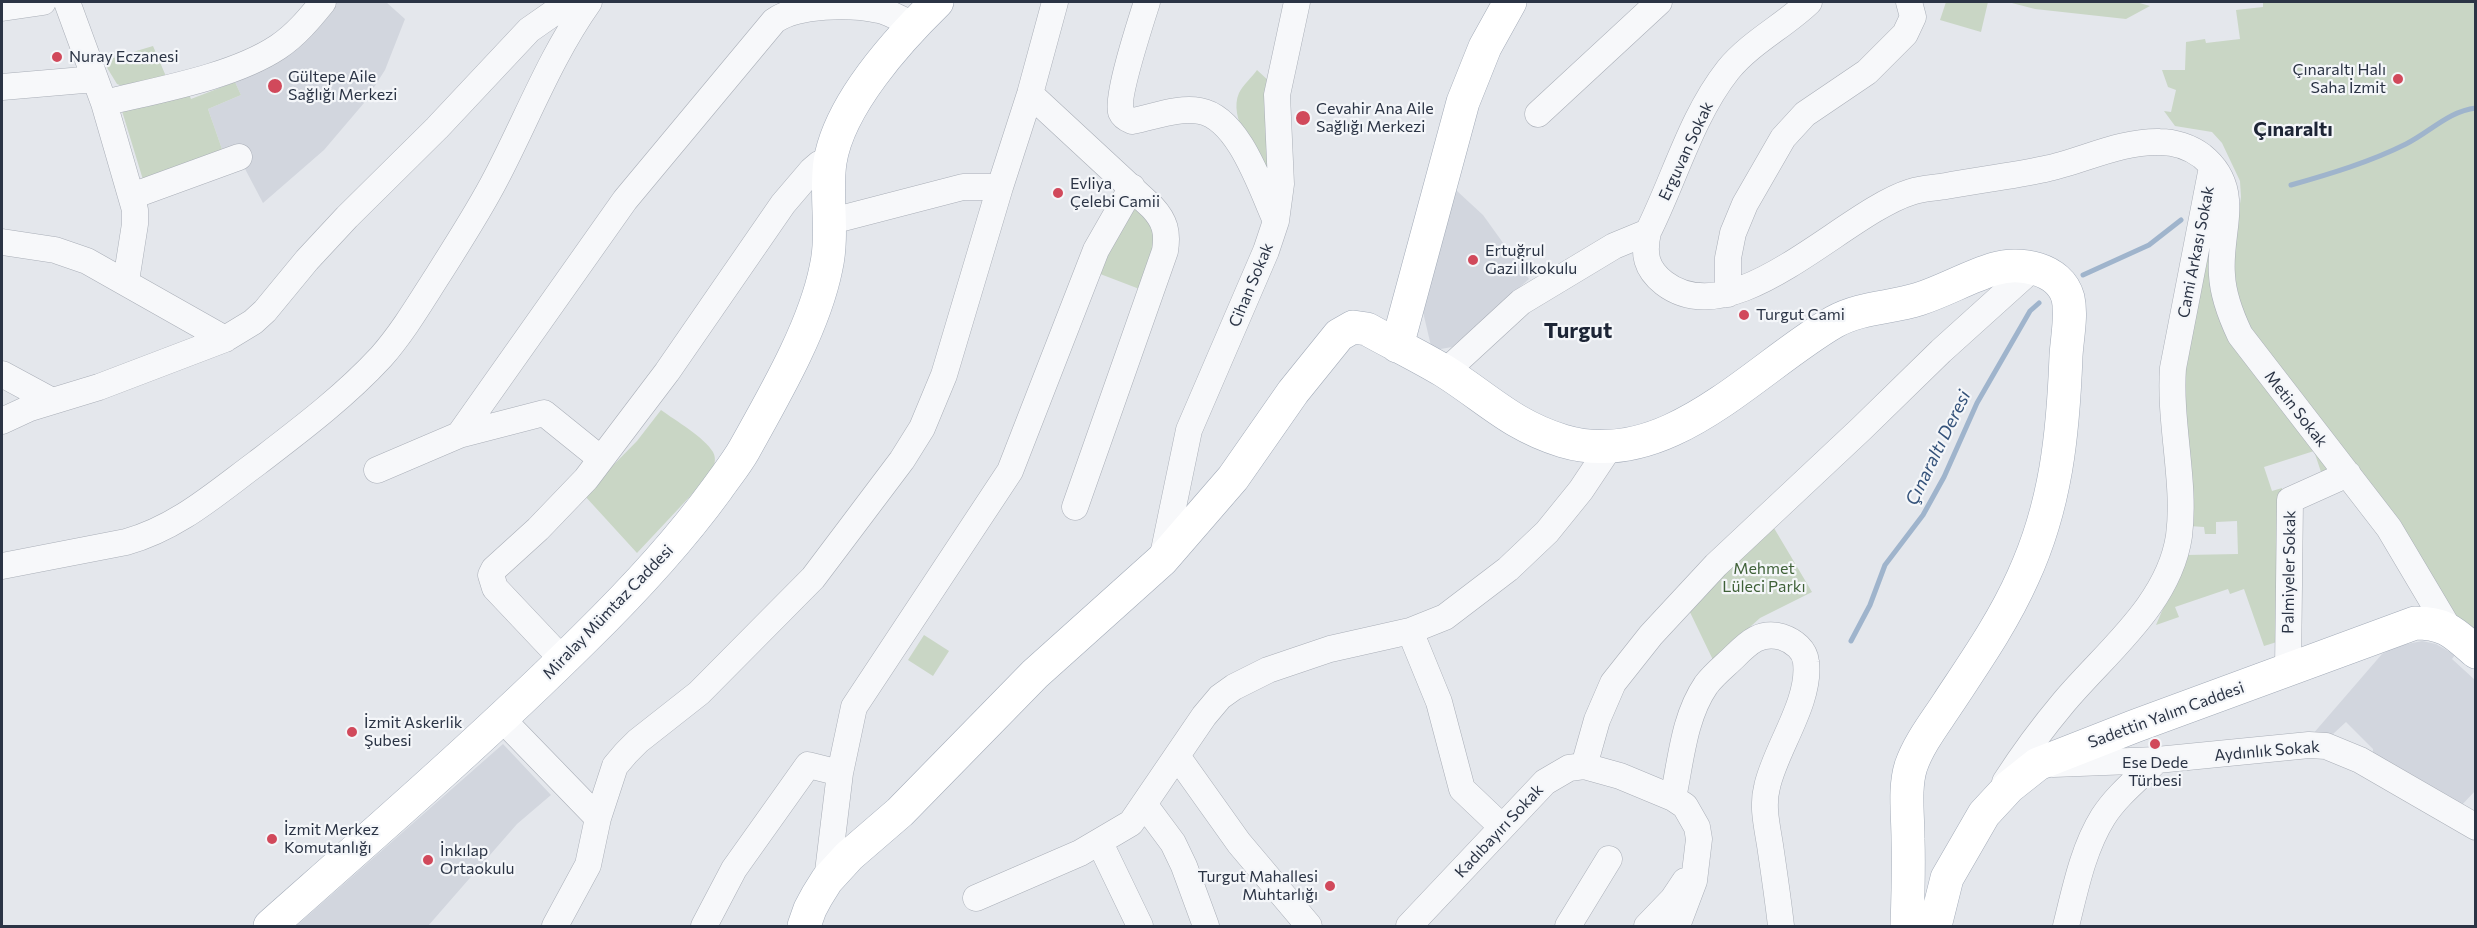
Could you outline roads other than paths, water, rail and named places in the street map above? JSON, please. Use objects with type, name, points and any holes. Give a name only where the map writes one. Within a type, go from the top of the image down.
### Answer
[{"type":"main road","name":"Miralay Mümtaz Caddesi","points":[[270,927],[502,719],[650,572],[687,529],[741,455],[772,398],[810,317],[826,268],[831,161],[837,137],[846,116],[877,70],[914,25],[937,2]]},
{"type":"main road","points":[[1397,346],[1463,102],[1485,47],[1510,2]]},
{"type":"main road","points":[[804,927],[810,909],[827,880],[849,856],[900,812],[1035,674],[1161,560],[1233,478],[1293,392],[1339,335],[1353,327],[1367,329],[1444,372],[1507,417],[1537,432],[1565,441],[1609,448],[1652,438],[1681,426],[1759,376],[1837,320],[1870,308],[1906,303],[1995,269],[2017,265],[2048,274],[2058,281],[2068,297],[2062,425],[2052,497],[2034,553],[2017,591],[1987,644],[1927,735],[1912,762],[1907,788],[1907,927]]},
{"type":"main road","name":"Sadettin Yalım Caddesi","points":[[1935,927],[1947,878],[1984,814],[2009,787],[2038,764],[2415,623],[2439,625],[2449,629]]},
{"type":"main road","points":[[2449,629],[2475,652]]},
{"type":"street","points":[[2,9],[43,2]]},
{"type":"street","points":[[67,2],[104,103],[132,196],[135,224],[126,281]]},
{"type":"street","points":[[104,103],[177,85],[256,58],[278,47],[292,36],[323,2]]},
{"type":"street","points":[[529,30],[531,2]]},
{"type":"street","points":[[2,421],[30,408],[99,387],[225,339],[253,322],[347,217],[529,30],[569,2]]},
{"type":"street","points":[[2,566],[126,542],[145,537],[174,524],[298,432],[346,391],[381,357],[405,326],[456,246],[497,177],[553,58],[589,2]]},
{"type":"street","points":[[555,927],[588,865],[598,818],[612,774],[626,753],[699,693],[813,578],[902,460],[922,428],[939,390],[1030,94],[1055,2]]},
{"type":"street","points":[[1146,2],[1123,92],[1121,113],[1132,121],[1179,111],[1198,111],[1211,114],[1224,122],[1244,151],[1276,221]]},
{"type":"street","name":"Cihan Sokak","points":[[1161,560],[1189,430],[1266,251],[1276,221],[1281,158],[1277,95],[1297,2]]},
{"type":"street","points":[[1538,114],[1659,2]]},
{"type":"street","name":"Erguvan Sokak","points":[[1648,232],[1663,202],[1691,133],[1728,70],[1756,43],[1809,2]]},
{"type":"street","points":[[1728,294],[1728,258],[1733,233],[1745,204],[1783,138],[1805,114],[1868,72],[1905,34],[1913,17],[1910,2]]},
{"type":"street","points":[[459,435],[625,200],[774,21],[792,12],[843,6],[881,10],[914,25]]},
{"type":"street","points":[[2,87],[95,79]]},
{"type":"street","points":[[1030,94],[1132,187],[1163,220],[1167,239],[1165,251],[1075,507]]},
{"type":"street","name":"Cami Arkası Sokak","points":[[1648,232],[1645,258],[1649,269],[1666,285],[1699,297],[1728,294],[1750,287],[1782,271],[1852,222],[1910,192],[2046,169],[2132,144],[2159,142],[2177,144],[2202,156],[2212,167],[2173,368],[2171,396],[2180,524],[2175,554],[2154,596],[2138,621],[2065,700],[2037,736],[1984,814]]},
{"type":"street","points":[[132,196],[239,157]]},
{"type":"street","points":[[562,660],[495,588],[491,575],[498,564],[568,500],[667,372],[783,204],[812,170],[831,161]]},
{"type":"street","name":"Metin Sokak","points":[[2212,167],[2222,181],[2227,196],[2222,276],[2232,318],[2240,336],[2389,528],[2449,629]]},
{"type":"street","points":[[828,222],[963,187],[1000,187]]},
{"type":"street","points":[[827,880],[840,773],[854,707],[1010,471],[1096,250],[1132,187]]},
{"type":"street","points":[[1444,372],[1521,302],[1614,246],[1648,232]]},
{"type":"street","points":[[2,242],[71,254],[126,281],[225,339]]},
{"type":"street","points":[[1677,927],[1694,881],[1699,839],[1697,827],[1685,806],[1673,798],[1620,776],[1584,766],[1597,720],[1613,683],[1651,635],[1747,535],[1941,351],[2033,268]]},
{"type":"street","points":[[2,374],[52,401]]},
{"type":"street","points":[[377,470],[459,435],[544,413],[601,459]]},
{"type":"street","points":[[976,898],[1100,843],[1131,823],[1220,697],[1234,687],[1268,670],[1330,649],[1410,631],[1445,617],[1522,557],[1547,532],[1581,490],[1609,448]]},
{"type":"street","name":"Palmiyeler Sokak","points":[[2288,670],[2290,500],[2348,474]]},
{"type":"street","points":[[1410,631],[1439,702],[1462,789],[1502,827]]},
{"type":"street","points":[[1673,798],[1688,725],[1708,682],[1749,642],[1758,637],[1769,635],[1790,640],[1803,651],[1806,667],[1798,709],[1771,773],[1765,799],[1781,927]]},
{"type":"street","points":[[502,719],[598,818]]},
{"type":"street","name":"Aydınlık Sokak","points":[[2038,764],[2157,760],[2326,746],[2360,760],[2475,827]]},
{"type":"street","points":[[1177,756],[1239,843],[1309,927]]},
{"type":"street","points":[[2067,927],[2093,835],[2116,800],[2157,760]]},
{"type":"street","points":[[704,927],[734,869],[808,765],[840,773]]},
{"type":"street","name":"Kadıbayırı Sokak","points":[[1409,927],[1545,782],[1569,768],[1584,766]]},
{"type":"street","points":[[1144,804],[1173,843],[1184,866],[1206,927]]},
{"type":"street","points":[[1100,843],[1140,927]]},
{"type":"street","points":[[1647,927],[1687,879],[1696,859]]},
{"type":"street","points":[[1568,927],[1609,860]]},
{"type":"waterway","name":"Çınaraltı Deresi","points":[[2291,185],[2378,156],[2406,144],[2457,113],[2476,108]]},
{"type":"waterway","name":"Çınaraltı Deresi","points":[[2083,275],[2149,245],[2181,220]]},
{"type":"waterway","name":"Çınaraltı Deresi","points":[[1851,641],[1870,605],[1885,565],[1923,515],[1944,477],[1977,403],[2030,311],[2039,303]]},
{"type":"place","name":"Nuray Eczanesi","points":[[57,57]]},
{"type":"place","name":"Çınaraltı Halı Saha İzmit","points":[[2398,79]]},
{"type":"place","name":"Gültepe Aile Sağlığı Merkezi","points":[[275,86]]},
{"type":"place","name":"Cevahir Ana Aile Sağlığı Merkezi","points":[[1303,118]]},
{"type":"place","name":"Evliya Çelebi Camii","points":[[1058,193]]},
{"type":"place","name":"Ertuğrul Gazi İlkokulu","points":[[1473,260]]},
{"type":"place","name":"Turgut Cami","points":[[1744,315]]},
{"type":"place","name":"İzmit Askerlik Şubesi","points":[[352,732]]},
{"type":"place","name":"Ese Dede Türbesi","points":[[2155,744]]},
{"type":"place","name":"İzmit Merkez Komutanlığı","points":[[272,839]]},
{"type":"place","name":"İnkılap Ortaokulu","points":[[428,860]]},
{"type":"place","name":"Turgut Mahallesi Muhtarlığı","points":[[1330,886]]},
{"type":"district","name":"Çınaraltı","points":[[2293,129]]},
{"type":"district","name":"Turgut","points":[[1578,331]]},
{"type":"park label","name":"Mehmet Lüleci Parkı","points":[[1764,578]]}]
